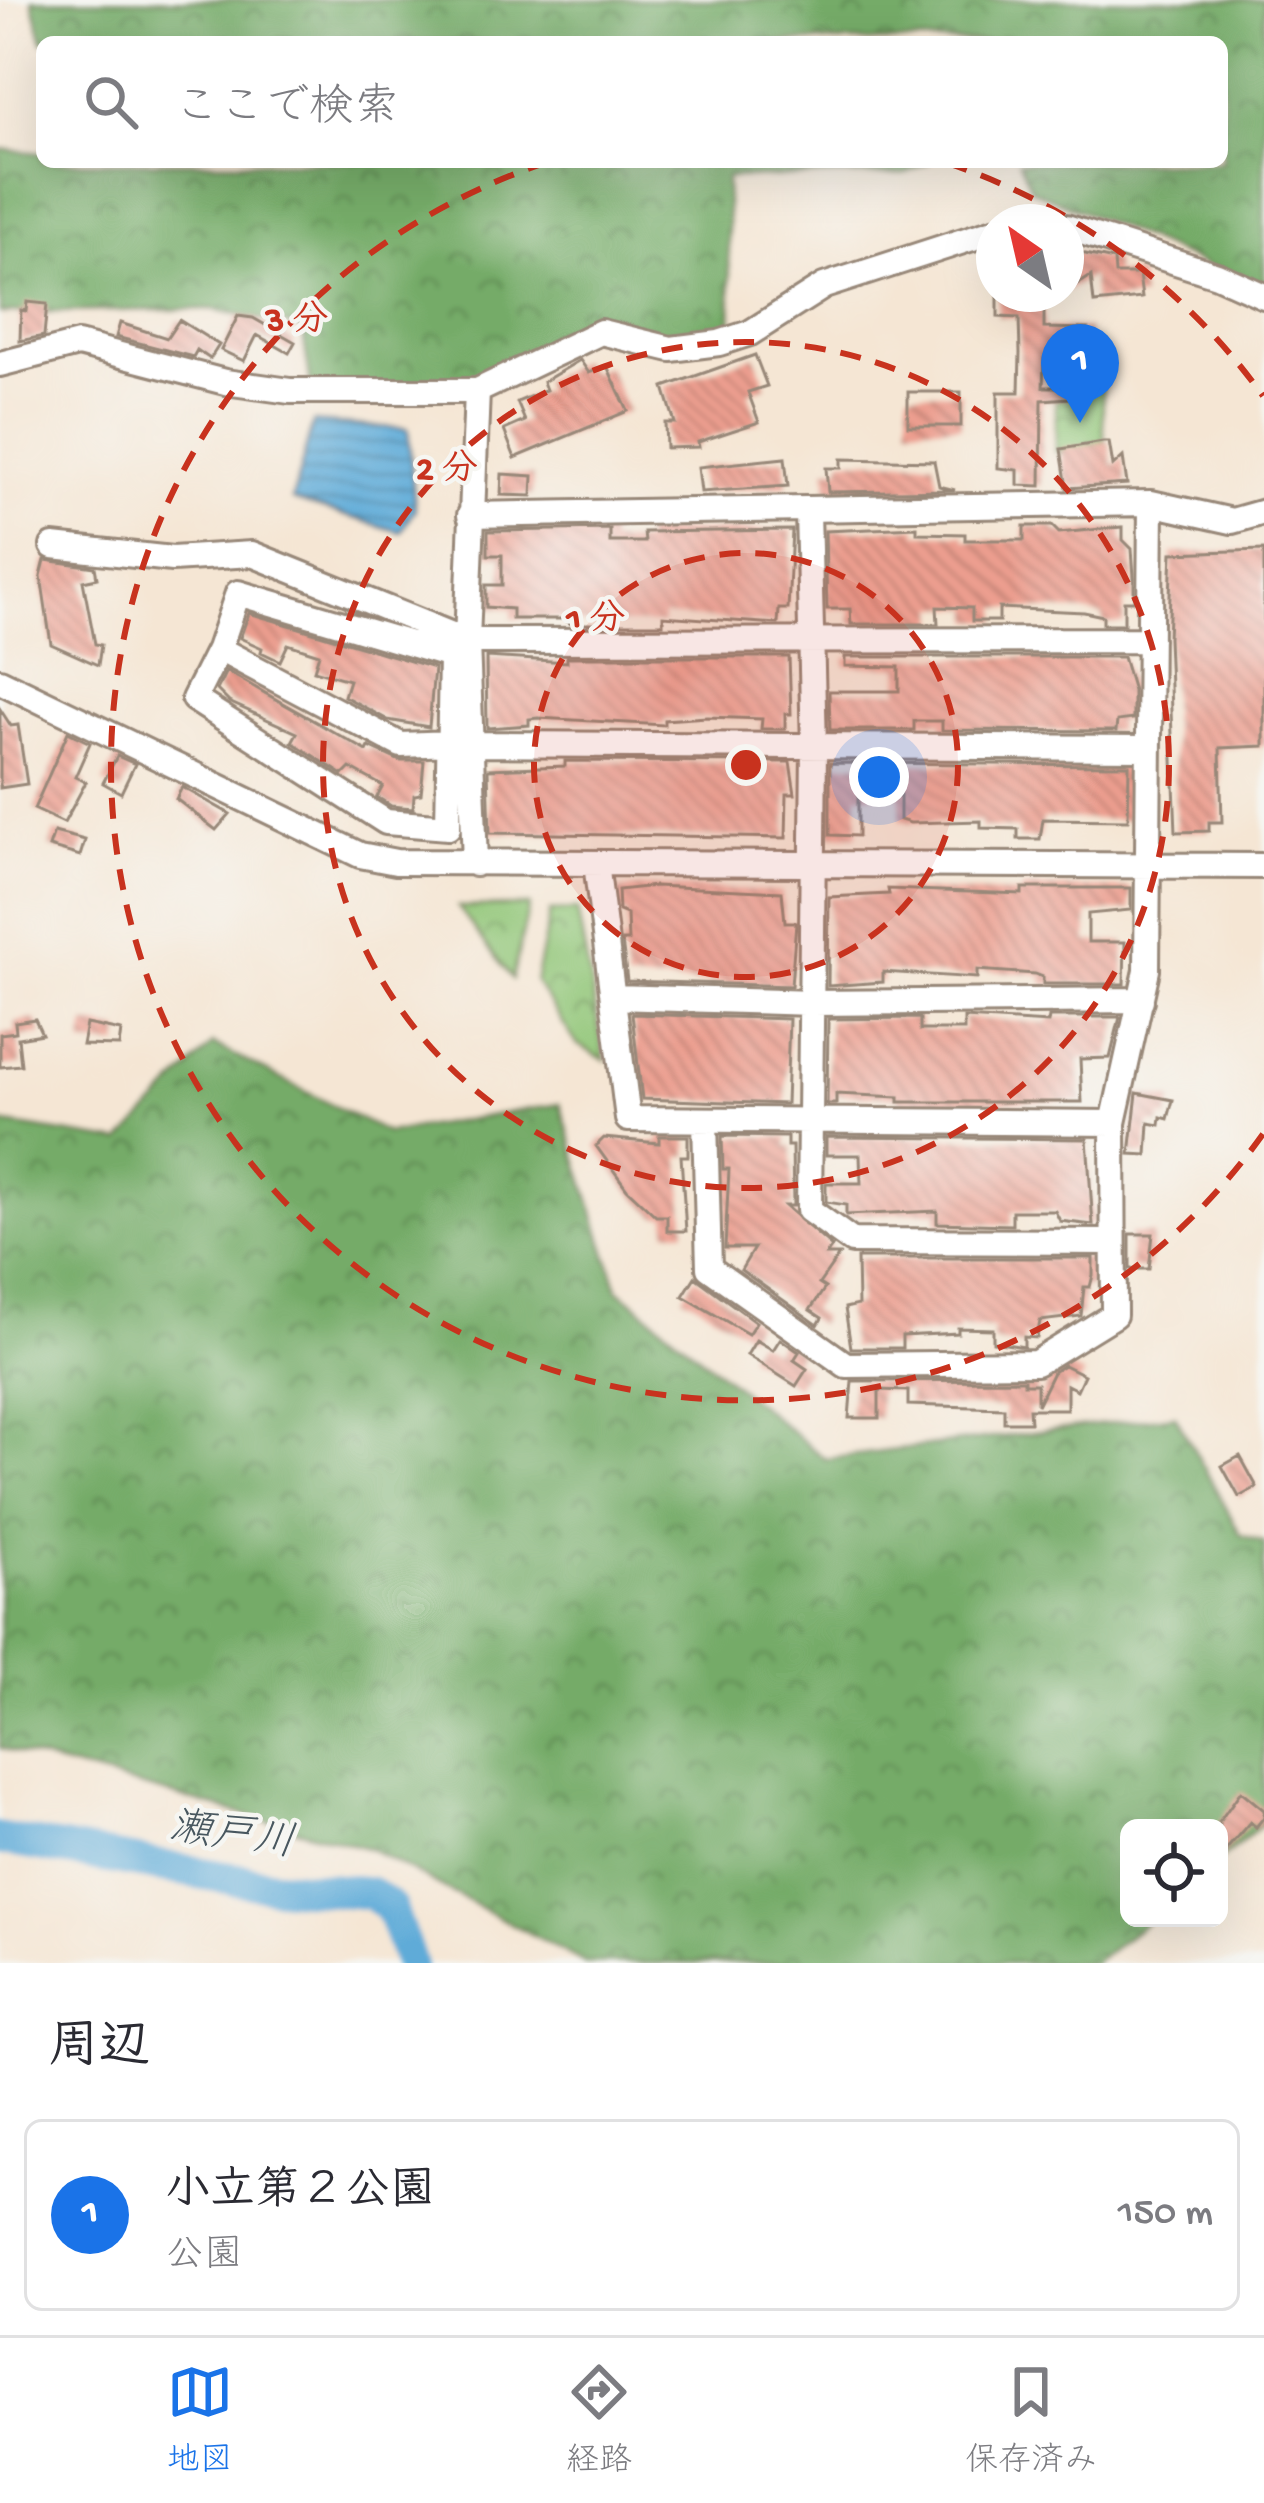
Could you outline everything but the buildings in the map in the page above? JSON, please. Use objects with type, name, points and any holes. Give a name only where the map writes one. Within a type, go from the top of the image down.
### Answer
[{"type":"street","points":[[1084,233],[1217,274],[1264,296]]},
{"type":"street","points":[[0,364],[78,344],[225,382],[290,391],[477,391],[601,332],[671,350],[719,343],[750,333],[824,286],[976,237]]},
{"type":"street","points":[[475,864],[463,744],[462,649],[477,391]]},
{"type":"street","points":[[470,515],[808,511],[978,502],[1151,503],[1232,521],[1264,512]]},
{"type":"street","points":[[705,1121],[709,1268],[846,1365],[1036,1363],[1114,1315],[1113,1123],[1147,970],[1144,865],[1151,503]]},
{"type":"street","points":[[808,511],[814,748],[809,1210],[852,1241],[1112,1241]]},
{"type":"street","points":[[53,546],[172,559],[252,554],[462,649]]},
{"type":"street","points":[[463,744],[448,827],[386,822],[194,699],[219,649],[238,593],[462,649],[809,640],[1150,640]]},
{"type":"street","points":[[219,649],[401,745],[1147,748]]},
{"type":"street","points":[[0,681],[360,855],[475,864],[1264,866]]},
{"type":"street","points":[[596,863],[628,1119],[1113,1123]]},
{"type":"street","points":[[614,997],[812,1003],[1141,1000]]},
{"type":"green space","points":[[32,0],[1264,0],[1264,291],[1084,212],[1084,204],[1065,204],[1031,189],[1022,168],[1228,168],[1228,36],[41,36]]},
{"type":"green space","points":[[0,149],[36,152],[36,168],[918,168],[904,174],[726,178],[732,326],[675,347],[585,333],[446,395],[311,386],[302,328],[212,309],[0,313]]},
{"type":"green space","points":[[1102,387],[1105,457],[1056,452],[1056,395]]},
{"type":"green space","points":[[529,906],[512,979],[458,907]]},
{"type":"green space","points":[[577,910],[605,1060],[577,1044],[535,982],[550,912]]},
{"type":"green space","points":[[213,1044],[387,1133],[560,1104],[618,1289],[825,1459],[1175,1415],[1241,1535],[1264,1542],[1264,1822],[1228,1853],[1228,1819],[1120,1819],[1120,1927],[1140,1927],[1093,1963],[585,1963],[370,1849],[0,1748],[0,1123],[121,1142]]},
{"type":"water","points":[[313,422],[408,429],[415,509],[401,532],[292,500]]},
{"type":"waterway","name":"瀬戸川","points":[[0,1839],[271,1885],[371,1893],[390,1907],[410,1963]]},
{"type":"place","name":"小立第２公園","points":[[1080,423]]}]
